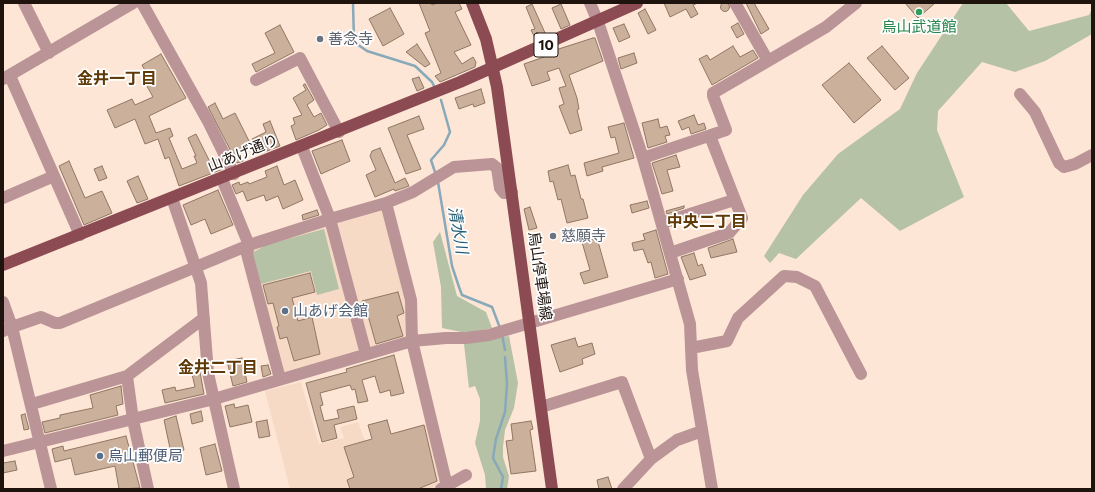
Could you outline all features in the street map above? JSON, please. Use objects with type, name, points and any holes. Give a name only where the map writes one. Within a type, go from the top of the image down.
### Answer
[{"type":"main road","name":"烏山停車場線","points":[[472,3],[486,39],[494,68],[531,324],[552,489]]},
{"type":"main road","name":"10","points":[[494,68],[637,3]]},
{"type":"main road","name":"山あげ通り","points":[[3,265],[302,147],[494,68]]},
{"type":"street","points":[[24,3],[49,53]]},
{"type":"street","points":[[80,235],[54,176],[6,78],[133,3]]},
{"type":"street","points":[[142,3],[209,123],[234,174]]},
{"type":"street","points":[[590,3],[598,22],[643,158],[690,324],[692,370],[712,489]]},
{"type":"street","points":[[735,3],[768,61]]},
{"type":"street","points":[[643,158],[726,130],[713,96],[714,93],[826,27],[856,3]]},
{"type":"street","points":[[256,80],[300,58],[339,132]]},
{"type":"street","points":[[1020,94],[1035,112],[1059,163],[1064,167],[1069,166],[1092,154]]},
{"type":"street","points":[[670,253],[729,233],[742,218],[710,136]]},
{"type":"street","points":[[302,147],[330,219],[366,354]]},
{"type":"street","points":[[7,329],[41,317],[55,323],[60,323],[249,246],[330,219],[386,203],[413,192],[454,167],[492,164],[497,168],[500,188],[504,193],[512,192]]},
{"type":"street","points":[[3,198],[54,176]]},
{"type":"street","points":[[222,179],[249,246],[247,254],[280,379]]},
{"type":"street","points":[[172,198],[202,290],[205,351],[234,489]]},
{"type":"street","points":[[662,223],[734,200]]},
{"type":"street","points":[[386,203],[411,300],[412,341],[444,487],[466,475]]},
{"type":"street","points":[[691,348],[727,341],[738,318],[784,276],[797,277],[816,286],[861,374]]},
{"type":"street","points":[[3,451],[214,399],[412,341],[466,338],[509,330],[678,279]]},
{"type":"street","points":[[3,302],[7,329],[32,404],[51,489]]},
{"type":"street","points":[[32,404],[127,376],[204,318]]},
{"type":"street","points":[[127,376],[133,420],[148,489]]},
{"type":"street","points":[[541,407],[622,382],[651,459]]},
{"type":"street","points":[[623,489],[651,459],[677,440],[702,431]]},
{"type":"shaded area","points":[[384,210],[407,293],[409,337],[281,373],[250,253],[264,244]]},
{"type":"shaded area","points":[[301,382],[319,444],[344,438],[340,427],[358,422],[365,441],[427,423],[442,482],[432,489],[290,489],[265,391]]},
{"type":"green space","points":[[963,3],[1006,3],[1029,31],[1089,15],[1092,9],[1092,34],[1045,61],[1015,72],[982,62],[938,111],[937,130],[964,197],[900,231],[861,198],[796,259],[779,253],[770,263],[764,256],[803,195],[838,154],[900,109],[917,73]]},
{"type":"green space","points":[[324,229],[339,289],[317,295],[311,271],[261,284],[252,253],[266,245]]},
{"type":"green space","points":[[440,232],[457,296],[486,312],[492,328],[466,333],[442,328],[441,287],[433,242]]},
{"type":"green space","points":[[509,336],[518,383],[514,408],[505,430],[503,447],[503,457],[509,476],[507,489],[486,489],[485,475],[475,443],[480,421],[480,399],[475,386],[469,388],[464,344]]},
{"type":"building","points":[[419,3],[431,3],[432,5],[437,3],[459,3],[462,9],[455,12],[471,45],[454,52],[462,64],[473,57],[476,62],[475,67],[440,82],[435,76],[441,73],[425,33],[430,31]]},
{"type":"building","points":[[664,3],[698,3],[693,5],[698,14],[691,18],[686,9],[670,17]]},
{"type":"building","points":[[723,3],[727,3],[729,7],[727,11],[723,11],[721,9],[721,5]]},
{"type":"building","points":[[746,3],[754,3],[769,29],[761,34]]},
{"type":"building","name":"烏山武道館","points":[[905,3],[935,3],[918,18]]},
{"type":"building","points":[[532,4],[546,35],[536,40],[531,30],[535,29],[526,7]]},
{"type":"building","points":[[561,4],[570,25],[561,29],[552,8]]},
{"type":"building","points":[[390,8],[404,34],[383,46],[369,19]]},
{"type":"building","points":[[645,9],[656,30],[648,34],[638,13]]},
{"type":"building","points":[[738,23],[744,34],[737,38],[731,27]]},
{"type":"building","points":[[624,24],[630,37],[619,42],[613,28]]},
{"type":"building","points":[[280,25],[294,52],[256,72],[252,64],[275,53],[265,33]]},
{"type":"building","points":[[595,38],[603,61],[569,75],[577,98],[579,109],[577,110],[582,130],[570,134],[559,106],[564,104],[559,88],[566,86],[559,68],[547,72],[550,80],[532,86],[524,64],[544,57],[543,54]]},
{"type":"building","points":[[417,44],[430,64],[425,67],[406,52]]},
{"type":"building","points":[[733,46],[740,57],[753,50],[758,58],[712,85],[699,59],[707,55],[710,60]]},
{"type":"building","points":[[882,46],[909,78],[895,90],[867,58]]},
{"type":"building","points":[[634,53],[637,63],[621,69],[618,58]]},
{"type":"building","points":[[161,54],[186,98],[149,116],[156,133],[170,128],[173,136],[169,138],[182,169],[197,163],[194,156],[196,156],[188,138],[196,134],[210,162],[218,159],[223,169],[179,186],[169,157],[165,159],[158,139],[145,144],[135,119],[115,128],[107,110],[132,99],[135,105],[153,97],[143,79],[148,76],[142,65]]},
{"type":"building","points":[[849,63],[881,100],[854,123],[822,85]]},
{"type":"building","points":[[419,77],[424,88],[417,91],[412,79]]},
{"type":"building","points":[[305,84],[314,100],[307,105],[314,117],[321,113],[327,125],[296,140],[291,126],[295,124],[293,118],[302,115],[293,98],[306,90],[303,85]]},
{"type":"building","points":[[481,89],[485,103],[474,107],[473,104],[459,109],[455,98]]},
{"type":"building","points":[[215,103],[223,119],[235,113],[251,145],[238,151],[243,161],[237,163],[208,107]]},
{"type":"building","points":[[694,115],[698,125],[704,123],[706,129],[691,134],[689,127],[682,130],[678,121]]},
{"type":"building","points":[[419,116],[424,129],[407,135],[421,169],[406,174],[388,128]]},
{"type":"building","points":[[658,119],[660,128],[667,126],[670,135],[665,136],[667,142],[648,148],[642,123]]},
{"type":"building","points":[[270,121],[280,146],[259,154],[252,139],[266,132],[263,124]]},
{"type":"building","points":[[624,123],[634,158],[602,167],[603,171],[587,176],[584,163],[619,153],[615,137],[611,138],[608,127]]},
{"type":"building","points":[[342,140],[350,161],[321,174],[312,151]]},
{"type":"building","points":[[380,148],[395,183],[405,178],[409,186],[395,191],[394,189],[375,197],[366,175],[376,170],[370,156],[372,151]]},
{"type":"building","points":[[676,155],[680,167],[667,170],[673,191],[662,194],[652,163]]},
{"type":"building","points":[[69,161],[85,198],[102,191],[112,213],[84,225],[59,166]]},
{"type":"building","points":[[568,165],[571,176],[575,175],[581,199],[583,199],[588,218],[567,223],[561,199],[558,200],[553,181],[550,182],[548,171]]},
{"type":"building","points":[[102,166],[107,178],[99,181],[94,169]]},
{"type":"building","points":[[277,166],[284,185],[295,180],[303,200],[283,209],[278,196],[266,201],[264,195],[247,201],[243,191],[236,194],[232,185],[239,182],[240,185],[248,182],[249,184],[267,177],[265,171]]},
{"type":"building","points":[[138,176],[148,199],[137,203],[127,181]]},
{"type":"building","points":[[218,190],[233,225],[211,234],[205,219],[191,225],[183,205]]},
{"type":"building","points":[[647,201],[649,208],[632,213],[630,205]]},
{"type":"building","points":[[684,206],[684,208],[667,214],[666,211]]},
{"type":"building","points":[[530,207],[537,228],[529,230],[524,209]]},
{"type":"building","points":[[317,210],[319,215],[303,220],[302,215]]},
{"type":"building","points":[[656,230],[668,274],[655,278],[651,262],[648,263],[643,249],[634,251],[632,243],[645,240],[643,234]]},
{"type":"building","points":[[597,238],[608,277],[584,284],[580,273],[590,270],[582,242]]},
{"type":"building","points":[[733,239],[737,252],[711,258],[708,248]]},
{"type":"building","points":[[694,253],[698,266],[702,264],[706,275],[690,280],[681,257]]},
{"type":"building","name":"山あげ会館","points":[[310,273],[315,292],[292,298],[298,321],[312,317],[320,354],[294,361],[287,337],[280,339],[277,327],[279,326],[273,303],[268,304],[263,285]]},
{"type":"building","points":[[398,292],[404,313],[397,316],[403,336],[376,344],[367,312],[365,312],[362,301]]},
{"type":"building","points":[[575,338],[578,347],[592,343],[595,354],[582,359],[583,364],[560,372],[551,345]]},
{"type":"building","points":[[394,355],[404,393],[391,396],[390,390],[380,393],[375,376],[362,380],[368,401],[358,403],[355,389],[352,390],[350,385],[320,393],[323,405],[320,406],[324,421],[339,418],[337,410],[354,406],[357,419],[334,425],[337,438],[322,442],[306,383],[347,372],[346,369]]},
{"type":"building","points":[[242,358],[247,382],[233,386],[227,361]]},
{"type":"building","points":[[268,365],[271,374],[263,377],[261,366]]},
{"type":"building","points":[[200,372],[204,394],[165,403],[162,390],[175,387],[176,391],[195,387],[192,374]]},
{"type":"building","points":[[121,386],[123,404],[116,406],[118,415],[45,433],[42,422],[60,418],[60,415],[93,408],[90,395]]},
{"type":"building","points":[[234,404],[235,408],[248,405],[252,422],[230,427],[225,406]]},
{"type":"building","points":[[201,411],[203,421],[192,424],[190,414]]},
{"type":"building","points":[[25,414],[29,429],[24,430],[21,415]]},
{"type":"building","points":[[176,416],[184,450],[171,453],[164,420]]},
{"type":"building","points":[[267,420],[270,436],[259,438],[256,422]]},
{"type":"building","points":[[387,420],[391,434],[424,425],[437,481],[418,489],[350,489],[347,480],[354,477],[344,447],[372,439],[368,425]]},
{"type":"building","points":[[531,421],[533,429],[530,430],[536,471],[511,474],[506,441],[513,440],[511,424]]},
{"type":"building","name":"烏山郵便局","points":[[126,436],[140,488],[119,489],[115,466],[75,475],[71,458],[55,462],[52,449],[63,446],[64,451]]},
{"type":"building","points":[[215,444],[222,471],[206,475],[200,448]]},
{"type":"building","points":[[15,461],[17,470],[3,473],[3,463]]},
{"type":"building","points":[[608,477],[612,489],[599,489],[597,480]]},
{"type":"waterway","name":"清水川","points":[[353,3],[354,42],[367,51],[415,66],[432,82],[434,86]]},
{"type":"waterway","name":"清水川","points":[[436,175],[431,160],[444,145],[450,132],[441,100]]},
{"type":"waterway","name":"清水川","points":[[438,182],[452,266],[462,295],[492,307],[500,328]]},
{"type":"waterway","name":"清水川","points":[[502,335],[505,350]]},
{"type":"waterway","name":"清水川","points":[[501,489],[503,477],[493,458],[496,439],[505,412],[507,384],[505,357]]},
{"type":"place","name":"烏山武道館","points":[[919,12]]},
{"type":"place","name":"善念寺","points":[[320,39]]},
{"type":"place","name":"慈願寺","points":[[553,236]]},
{"type":"place","name":"山あげ会館","points":[[285,311]]},
{"type":"place","name":"烏山郵便局","points":[[100,456]]},
{"type":"district","name":"金井一丁目","points":[[117,79]]},
{"type":"district","name":"中央二丁目","points":[[707,222]]},
{"type":"district","name":"金井二丁目","points":[[218,368]]}]
